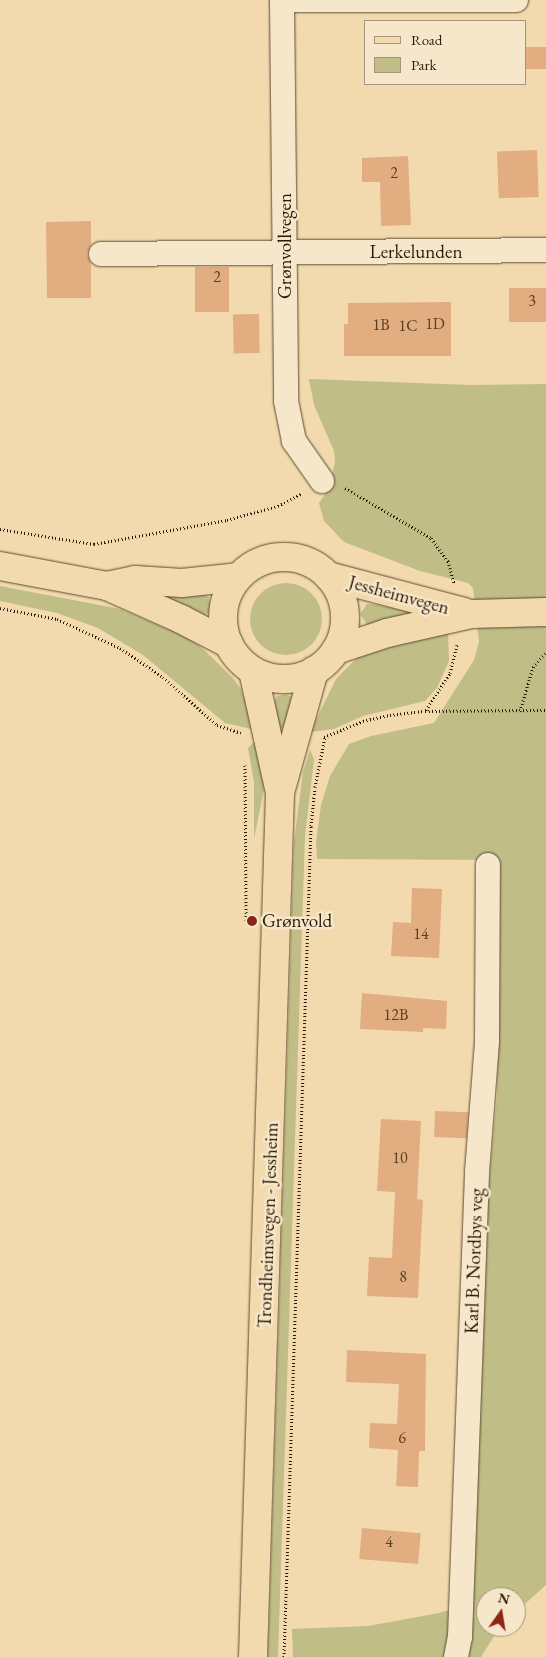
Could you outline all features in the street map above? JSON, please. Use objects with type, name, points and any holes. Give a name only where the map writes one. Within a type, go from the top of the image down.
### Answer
[{"type":"main road","points":[[283,557],[307,562],[328,576],[340,592],[345,612],[344,632],[336,650],[314,671],[284,679],[253,671],[239,659],[229,644],[223,610],[228,592],[238,577],[266,560],[283,557]]},
{"type":"main road","points":[[0,566],[108,586],[181,618],[229,644]]},
{"type":"main road","name":"Jessheimvegen","points":[[328,576],[470,614]]},
{"type":"main road","points":[[108,586],[135,580],[182,583],[238,577]]},
{"type":"main road","name":"Jessheimvegen","points":[[336,650],[387,633],[470,614],[546,612]]},
{"type":"main road","name":"Trondheimsvegen - Jessheim","points":[[253,671],[280,793]]},
{"type":"main road","name":"Trondheimsvegen - Jessheim","points":[[253,1657],[280,793],[314,671]]},
{"type":"street","points":[[282,0],[516,0]]},
{"type":"street","name":"Grønvollvegen","points":[[282,0],[286,252],[285,378],[289,427],[300,454],[322,481]]},
{"type":"street","name":"Lerkelunden","points":[[101,254],[546,250]]},
{"type":"street","name":"Karl B. Nordbys veg","points":[[456,1657],[460,1637],[477,1172],[487,1041],[488,865]]},
{"type":"path","points":[[0,529],[94,544],[235,518],[278,506],[322,481],[335,482],[431,538],[448,561],[456,588]]},
{"type":"path","points":[[0,608],[57,619],[120,648],[163,677],[217,725],[244,735]]},
{"type":"path","points":[[425,711],[450,673],[458,640]]},
{"type":"path","points":[[520,711],[533,667],[546,652]]},
{"type":"path","points":[[284,1657],[314,787],[325,737],[363,721],[425,711],[546,710]]},
{"type":"path","points":[[245,754],[246,922]]},
{"type":"green space","points":[[309,379],[471,385],[546,384],[546,1585],[526,1603],[526,1587],[476,1587],[476,1637],[494,1637],[481,1657],[293,1657],[292,1629],[368,1626],[439,1613],[471,1603],[488,1190],[497,1097],[499,860],[317,859],[316,842],[321,805],[330,776],[349,744],[371,736],[434,723],[474,660],[479,642],[473,588],[468,583],[420,571],[344,542],[324,521],[319,503],[328,490],[335,462],[334,451],[314,405]]},
{"type":"green space","points":[[293,583],[312,593],[320,605],[322,619],[320,633],[312,645],[300,653],[279,655],[260,645],[252,633],[250,612],[260,593],[272,585]]},
{"type":"green space","points":[[0,586],[120,609],[182,635],[200,646],[232,677],[241,689],[256,730],[225,723],[143,655],[98,628],[57,613],[0,601]]},
{"type":"green space","points":[[153,591],[203,594],[209,597],[211,611],[203,616],[197,614]]},
{"type":"green space","points":[[367,604],[421,613],[368,626],[360,614]]},
{"type":"green space","points":[[448,630],[449,661],[437,688],[425,701],[363,716],[334,729],[310,732],[336,679],[358,657]]},
{"type":"green space","points":[[286,694],[295,699],[288,728],[277,728],[274,701],[277,696]]},
{"type":"green space","points":[[255,741],[262,757],[264,789],[254,839],[254,782],[248,748]]},
{"type":"green space","points":[[310,750],[314,759],[305,836],[278,1657],[268,1657],[294,842],[303,772]]},
{"type":"building","points":[[526,47],[546,47],[546,69],[526,69]]},
{"type":"building","points":[[537,150],[539,197],[499,198],[497,151]]},
{"type":"building","points":[[408,156],[411,225],[381,226],[380,182],[362,182],[362,158]]},
{"type":"building","points":[[91,221],[91,245],[87,254],[91,263],[91,298],[47,298],[46,222]]},
{"type":"building","points":[[195,267],[229,267],[229,312],[195,312]]},
{"type":"building","points":[[509,288],[546,288],[546,322],[509,322]]},
{"type":"building","points":[[451,302],[451,356],[344,356],[344,324],[348,324],[348,303]]},
{"type":"building","points":[[233,314],[259,314],[260,353],[234,353]]},
{"type":"building","points":[[412,888],[442,889],[439,958],[391,956],[393,922],[411,923]]},
{"type":"building","points":[[362,993],[447,1001],[446,1029],[423,1028],[423,1032],[360,1029]]},
{"type":"building","points":[[435,1111],[468,1112],[467,1138],[434,1137]]},
{"type":"building","points":[[381,1119],[421,1121],[417,1199],[423,1200],[418,1298],[367,1296],[369,1257],[392,1258],[395,1192],[377,1191]]},
{"type":"building","points":[[347,1350],[426,1354],[425,1451],[419,1451],[418,1487],[396,1486],[398,1450],[369,1448],[370,1423],[397,1424],[399,1384],[346,1382]]},
{"type":"building","points":[[362,1528],[421,1533],[418,1564],[359,1559]]},
{"type":"place","name":"Grønvold","points":[[252,921]]}]
